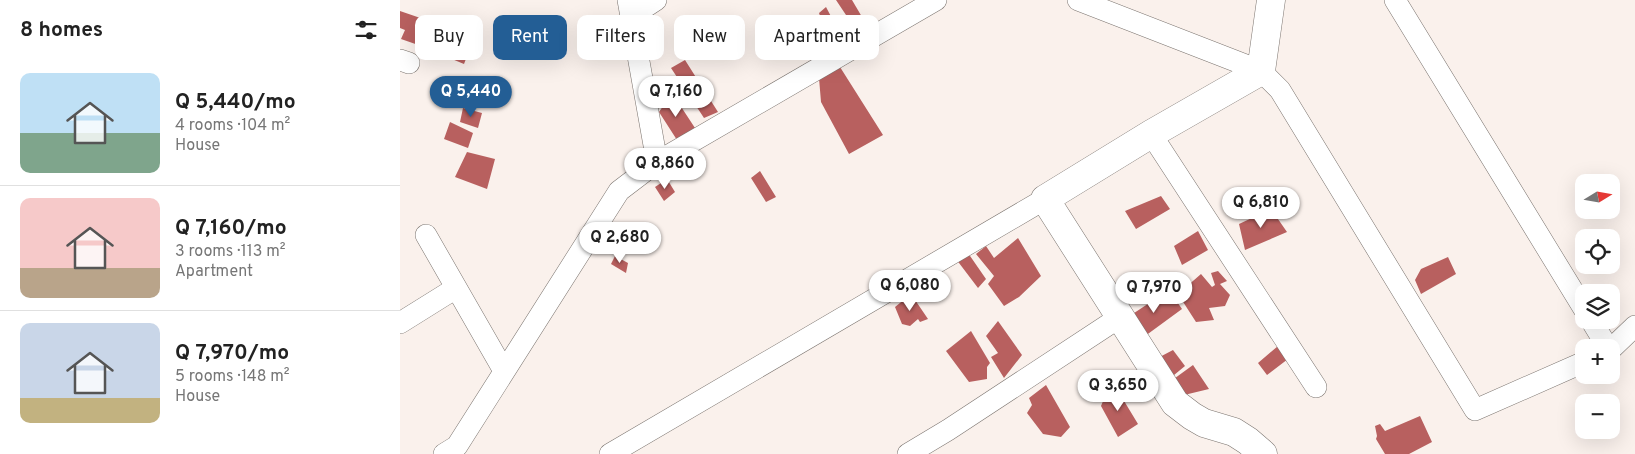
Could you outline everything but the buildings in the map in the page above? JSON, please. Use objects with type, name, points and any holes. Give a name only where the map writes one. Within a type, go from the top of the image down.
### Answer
[{"type":"street","points":[[656,0],[629,8],[657,162]]},
{"type":"street","points":[[444,454],[457,446],[619,191],[657,162],[936,0]]},
{"type":"street","points":[[1078,0],[1261,71],[1280,90],[1475,410],[1575,366]]},
{"type":"street","points":[[1261,71],[1271,0]]},
{"type":"street","points":[[1395,0],[1575,294]]},
{"type":"street","points":[[610,454],[1261,71]]},
{"type":"street","points":[[1151,134],[1316,387]]},
{"type":"street","points":[[1045,199],[1175,402],[1204,423],[1234,432],[1263,454]]},
{"type":"street","points":[[426,235],[504,371]]},
{"type":"street","points":[[400,323],[456,288]]},
{"type":"street","points":[[908,454],[948,430],[1120,317]]},
{"type":"street","points":[[1620,340],[1635,326]]}]
